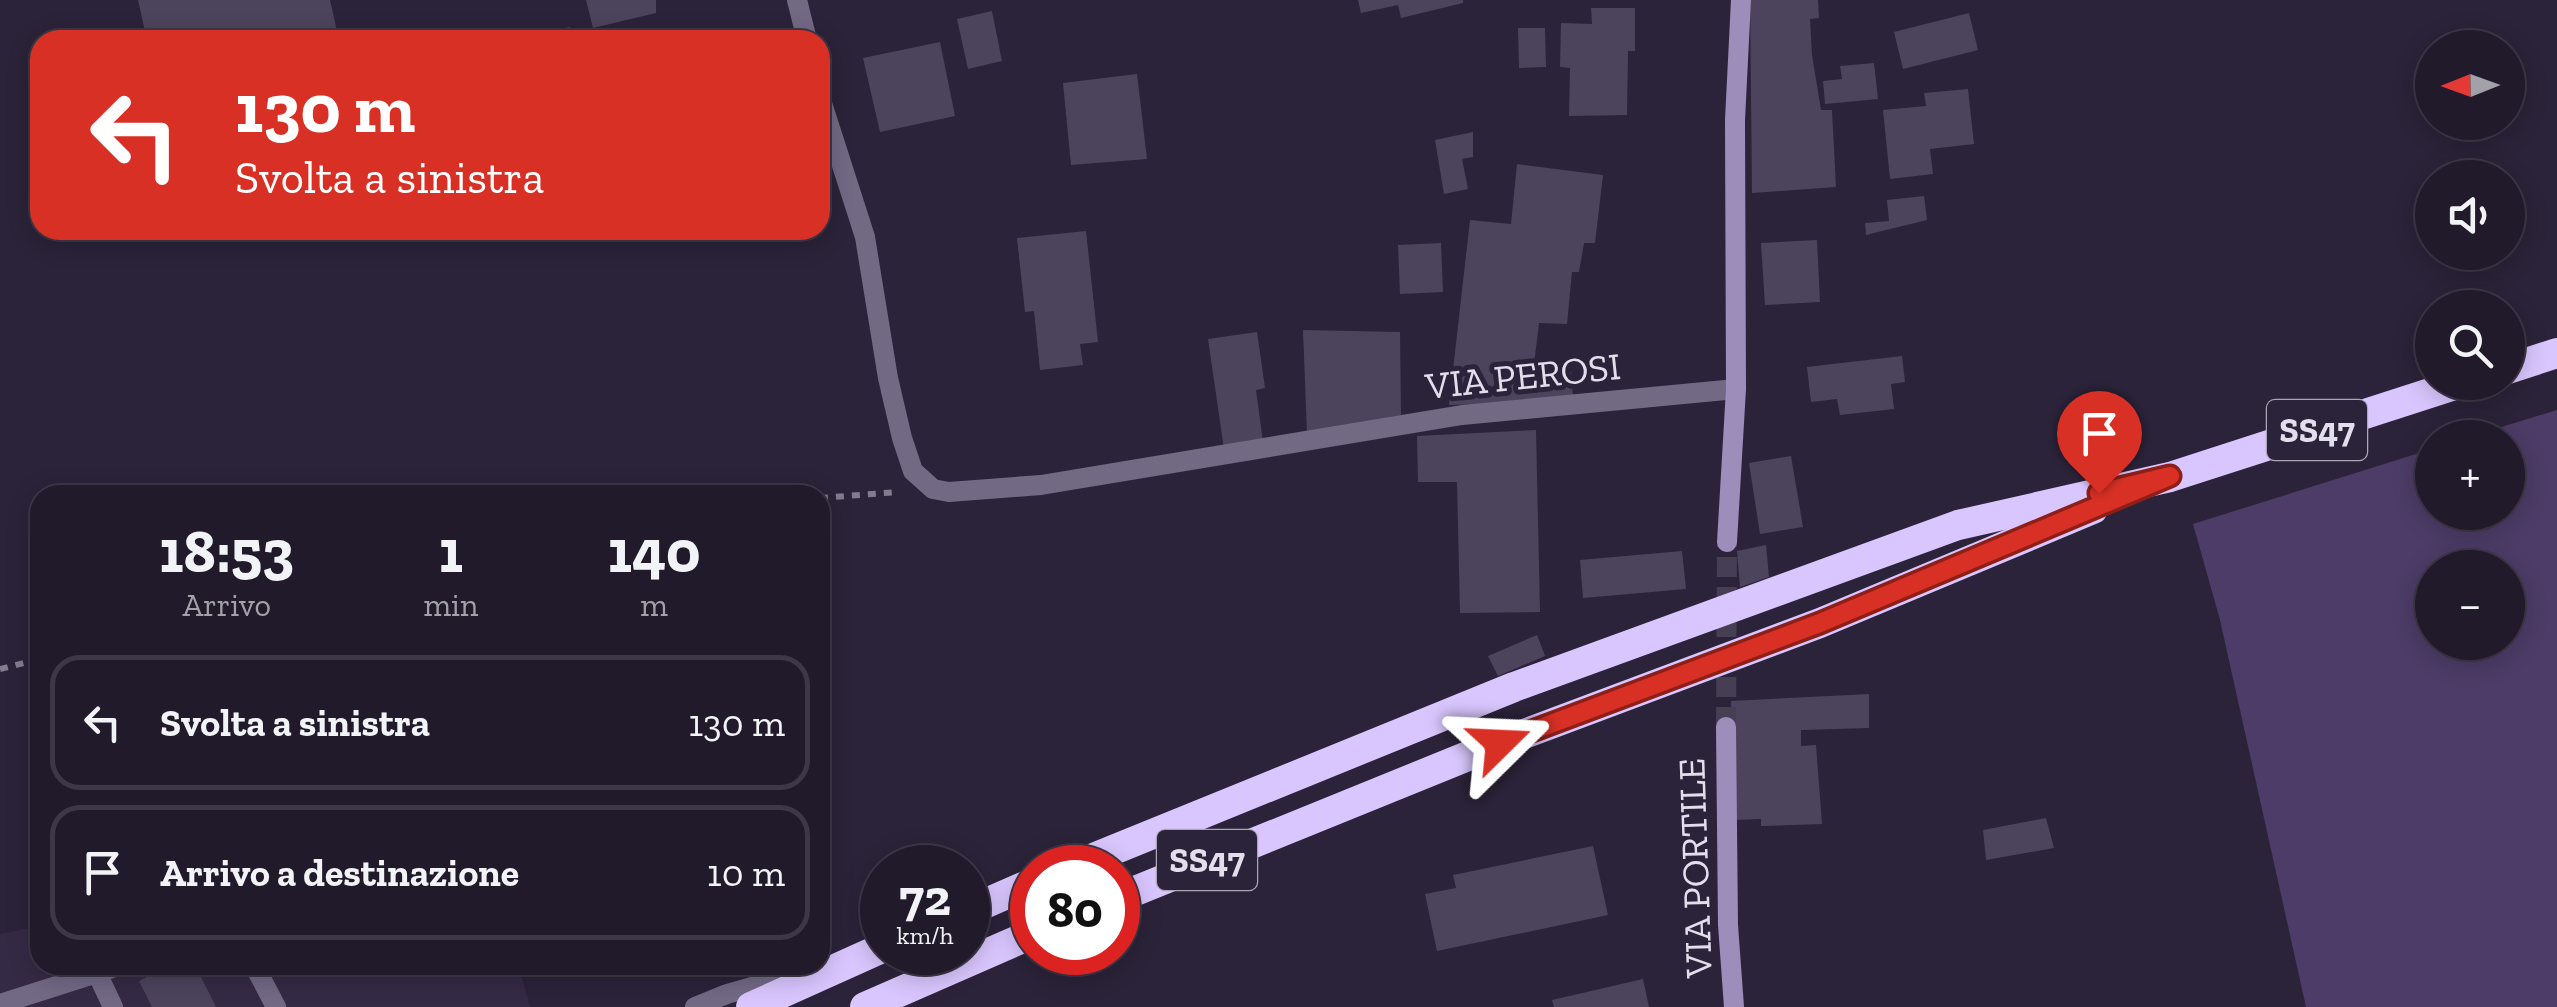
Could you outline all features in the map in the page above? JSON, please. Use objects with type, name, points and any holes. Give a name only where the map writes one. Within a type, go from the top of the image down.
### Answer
[{"type":"highway","points":[[2525,363],[2557,353]]},
{"type":"highway","name":"SS47","points":[[1126,845],[1514,687],[1958,525],[2170,476],[2415,398]]},
{"type":"highway","name":"SS47","points":[[1140,889],[1463,757],[1820,623],[2170,476]]},
{"type":"highway","points":[[830,971],[860,958]]},
{"type":"highway","points":[[751,1007],[822,975]]},
{"type":"highway","points":[[865,1007],[937,975]]},
{"type":"street","points":[[797,0],[804,30]]},
{"type":"street","points":[[1727,542],[1736,389],[1735,120],[1740,0]]},
{"type":"street","points":[[830,128],[865,237],[902,438],[913,471],[933,489]]},
{"type":"street","name":"VIA PEROSI","points":[[933,489],[950,492],[1041,485],[1462,415],[1736,389]]},
{"type":"street","name":"VIA PORTILE","points":[[1726,727],[1728,925],[1734,1007]]},
{"type":"street","points":[[830,964],[860,956]]},
{"type":"street","points":[[0,1004],[91,975]]},
{"type":"street","points":[[98,975],[112,1007]]},
{"type":"street","points":[[259,975],[276,1007]]},
{"type":"street","points":[[696,1007],[793,975]]},
{"type":"street","points":[[908,1007],[946,975]]},
{"type":"path","points":[[830,497],[933,489]]},
{"type":"path","points":[[0,669],[30,662]]},
{"type":"shaded area","points":[[2557,410],[2557,1007],[2306,1007],[2220,620],[2193,524],[2415,454],[2415,530],[2525,530],[2524,420]]},
{"type":"shaded area","points":[[30,928],[30,975],[521,975],[530,1007],[0,1007],[0,934]]},
{"type":"building","points":[[138,0],[330,0],[337,30],[145,30]]},
{"type":"building","points":[[586,0],[656,0],[656,13],[593,28]]},
{"type":"building","points":[[1358,0],[1463,3],[1401,18],[1398,5],[1361,13]]},
{"type":"building","points":[[1750,0],[1818,0],[1819,18],[1810,19],[1812,55],[1821,110],[1832,110],[1836,187],[1752,193]]},
{"type":"building","points":[[1591,8],[1635,8],[1635,51],[1628,51],[1627,115],[1569,116],[1570,68],[1560,67],[1561,23],[1592,24]]},
{"type":"building","points":[[992,11],[1002,61],[968,69],[957,19]]},
{"type":"building","points":[[1969,13],[1978,50],[1903,69],[1894,32]]},
{"type":"building","points":[[1518,28],[1545,28],[1546,67],[1519,68]]},
{"type":"building","points":[[940,42],[955,116],[880,132],[863,58]]},
{"type":"building","points":[[1874,63],[1878,99],[1825,104],[1823,81],[1842,79],[1840,66]]},
{"type":"building","points":[[1137,74],[1147,159],[1071,165],[1063,83]]},
{"type":"building","points":[[1968,89],[1974,144],[1930,149],[1933,174],[1890,179],[1883,110],[1926,106],[1924,93]]},
{"type":"building","points":[[1473,132],[1473,157],[1462,159],[1468,189],[1444,194],[1435,140]]},
{"type":"building","points":[[1517,164],[1603,175],[1595,243],[1584,243],[1579,272],[1572,272],[1567,324],[1539,323],[1533,373],[1571,372],[1573,400],[1449,405],[1470,220],[1511,224]]},
{"type":"building","points":[[1924,196],[1927,220],[1866,235],[1865,223],[1889,221],[1887,200]]},
{"type":"building","points":[[1086,231],[1098,342],[1080,344],[1083,365],[1040,370],[1034,311],[1025,312],[1017,238]]},
{"type":"building","points":[[1817,240],[1820,302],[1765,305],[1761,243]]},
{"type":"building","points":[[1441,243],[1443,292],[1400,294],[1398,245]]},
{"type":"building","points":[[1303,330],[1400,332],[1401,415],[1307,434]]},
{"type":"building","points":[[1257,332],[1265,388],[1256,390],[1263,442],[1224,449],[1208,339]]},
{"type":"building","points":[[1902,356],[1905,382],[1891,384],[1894,409],[1840,415],[1837,399],[1811,402],[1807,367]]},
{"type":"building","points":[[1536,430],[1540,612],[1460,613],[1457,482],[1418,482],[1417,436]]},
{"type":"building","points":[[1791,456],[1803,527],[1760,534],[1749,463]]},
{"type":"building","points":[[1766,545],[1769,577],[1740,587],[1737,551]]},
{"type":"building","points":[[1682,551],[1686,589],[1583,598],[1580,560]]},
{"type":"building","points":[[1537,635],[1545,656],[1498,676],[1488,656]]},
{"type":"building","points":[[1869,694],[1869,728],[1801,730],[1801,746],[1816,745],[1822,824],[1761,826],[1761,819],[1734,820],[1731,701]]},
{"type":"building","points":[[2046,818],[2054,848],[1986,860],[1983,830]]},
{"type":"building","points":[[1593,846],[1608,915],[1437,951],[1425,894],[1456,888],[1453,875]]},
{"type":"building","points":[[151,975],[200,975],[216,1007],[152,1007],[139,981]]},
{"type":"building","points":[[1643,979],[1649,1007],[1554,1007],[1552,1000]]},
{"type":"tunnel","points":[[1726,727],[1727,542]]},
{"type":"route","points":[[1500,743],[1820,623],[2170,476],[2099,493]]}]
